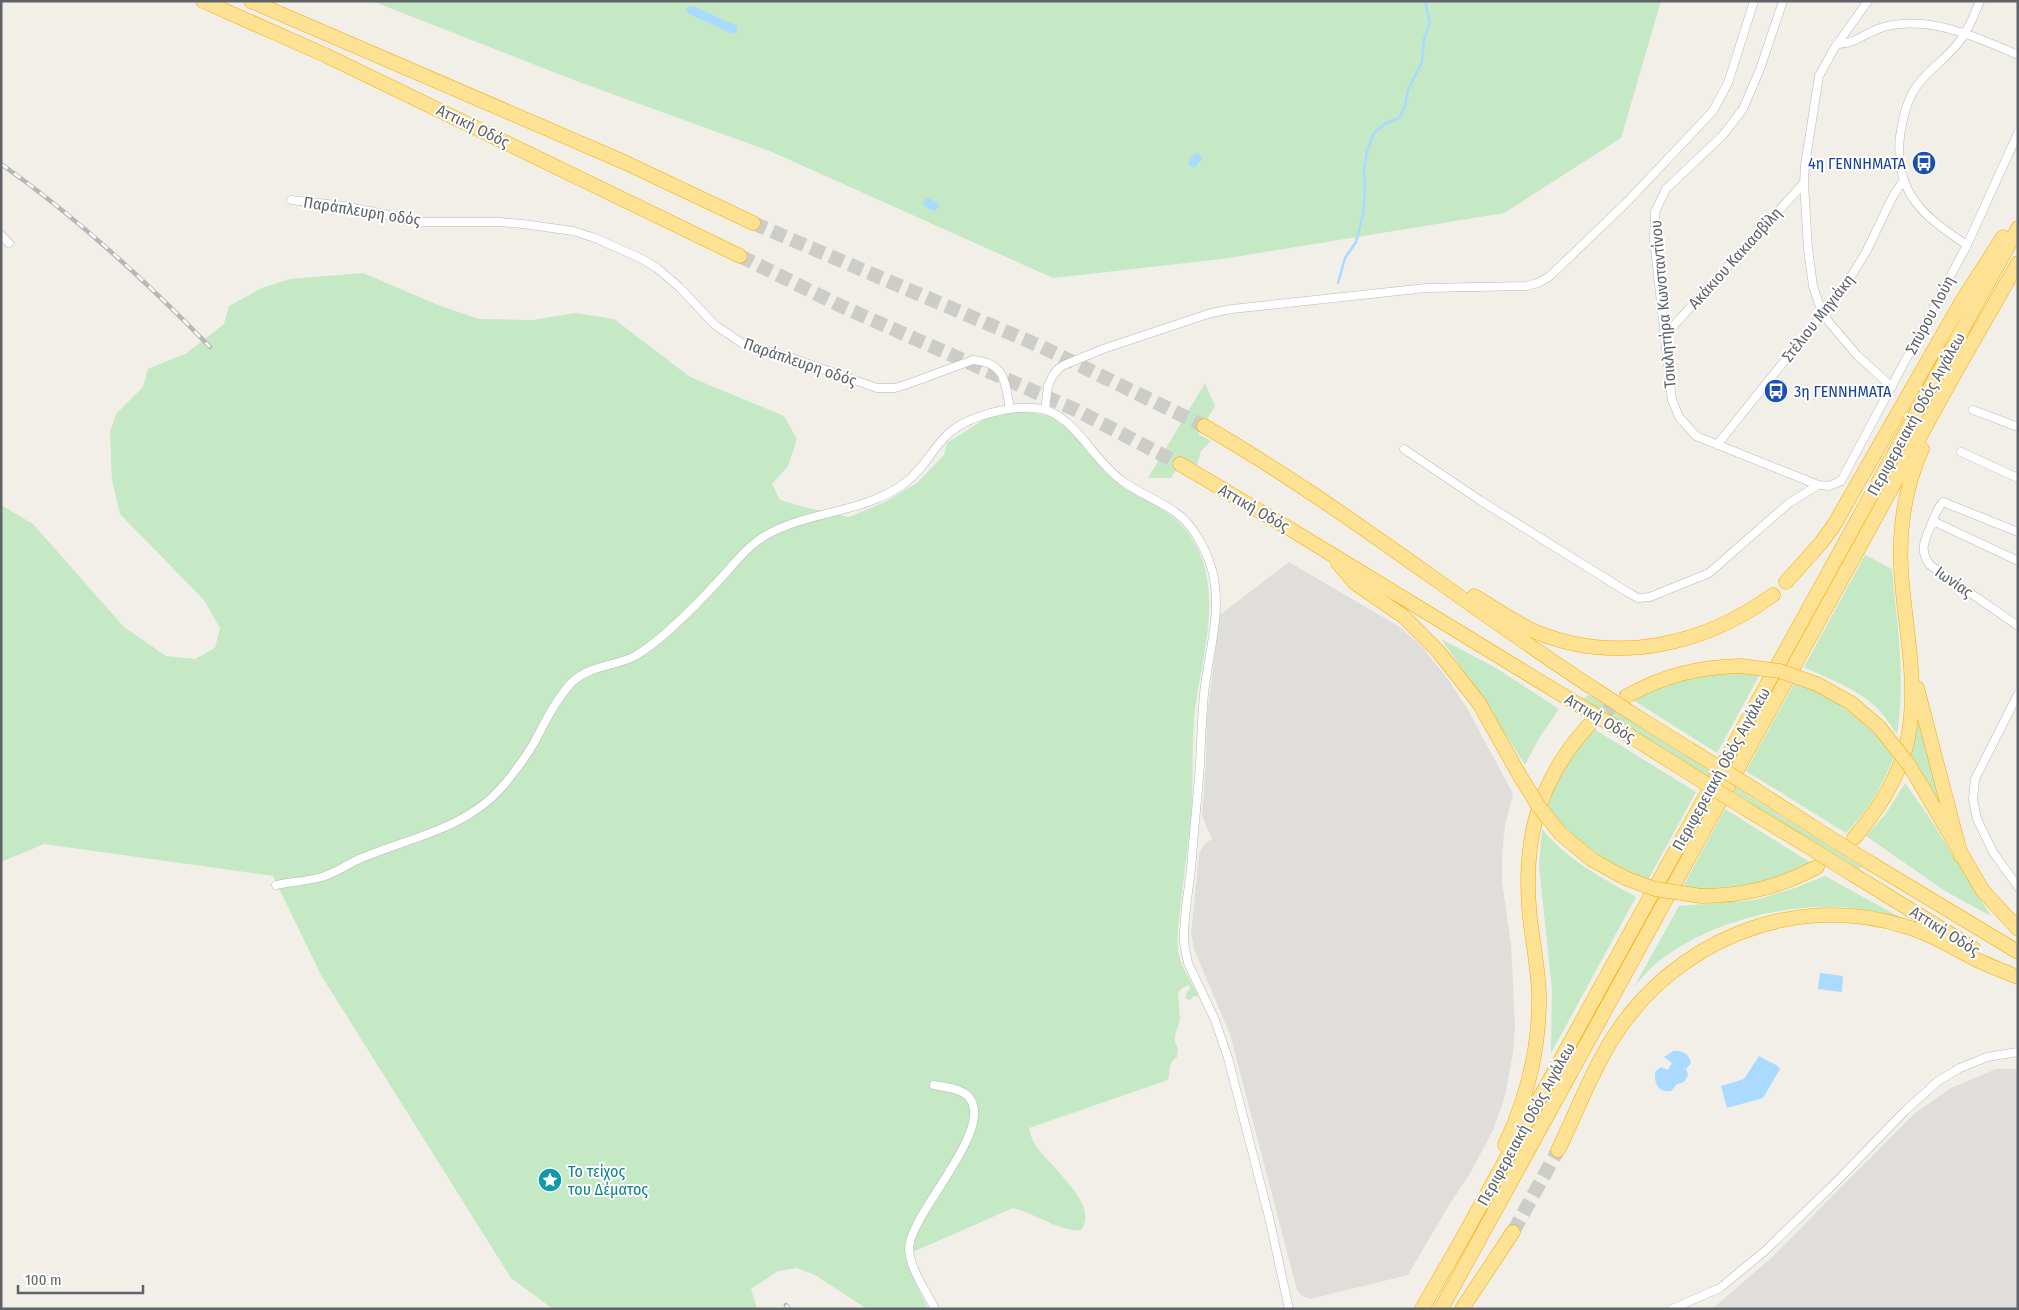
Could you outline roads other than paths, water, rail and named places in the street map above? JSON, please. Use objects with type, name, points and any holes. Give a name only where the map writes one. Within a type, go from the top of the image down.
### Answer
[{"type":"highway","name":"Αττική Οδός","points":[[203,1],[325,55],[740,256]]},
{"type":"highway","name":"Αττική Οδός","points":[[251,1],[624,162],[753,223]]},
{"type":"highway","points":[[1786,582],[1834,525],[1962,301],[2009,229],[2018,219]]},
{"type":"highway","name":"Περιφερειακή Οδός Αιγάλεω","points":[[1422,1309],[2018,228]]},
{"type":"highway","name":"Περιφερειακή Οδός Αιγάλεω","points":[[1440,1309],[1951,380],[2018,264]]},
{"type":"highway","points":[[1854,838],[1882,802],[1904,754],[1912,710],[1911,664],[1901,568],[1905,501],[1914,469],[1943,408],[1951,380]]},
{"type":"highway","name":"Αττική Οδός","points":[[1204,426],[1301,486],[1486,616],[1636,716],[1867,861],[2018,952]]},
{"type":"highway","name":"Αττική Οδός","points":[[1180,464],[1619,729],[2018,976]]},
{"type":"highway","points":[[1327,552],[1355,583],[1403,616],[1443,656],[1479,703],[1539,807],[1561,834],[1591,859],[1625,878],[1662,890],[1701,896],[1725,896],[1773,887],[1817,867]]},
{"type":"highway","points":[[1397,552],[1517,623],[1562,641],[1596,647],[1632,649],[1676,642],[1724,625],[1745,614],[1773,595]]},
{"type":"highway","points":[[1911,664],[1961,856]]},
{"type":"highway","points":[[1627,696],[1655,682],[1694,670],[1741,666],[1780,671],[1818,684],[1851,703],[1880,728],[1909,765],[1982,891],[2018,929]]},
{"type":"highway","points":[[1461,1241],[1478,1199],[1499,1158],[1518,1114],[1535,1050],[1539,992],[1528,882],[1532,828],[1542,797],[1552,777],[1575,741],[1589,725]]},
{"type":"highway","points":[[1558,1150],[1604,1054],[1632,1012],[1651,990],[1689,958],[1733,934],[1772,921],[1793,917],[1837,915],[1880,920],[1926,934],[1974,959],[2018,976]]},
{"type":"highway","points":[[1462,1309],[1513,1232]]},
{"type":"highway","points":[[1470,1309],[1500,1253]]},
{"type":"street","points":[[1045,409],[1048,386],[1058,369],[1064,365],[1103,349],[1211,313],[1232,309],[1426,288],[1526,286],[1550,276],[1627,202],[1713,110],[1728,83],[1754,1]]},
{"type":"street","name":"Τσικλητήρα Κωνσταντίνου","points":[[1783,1],[1757,78],[1742,109],[1723,135],[1666,189],[1657,205],[1654,219],[1654,240],[1672,392],[1675,410],[1683,424],[1696,436],[1717,445],[1818,485],[1829,486]]},
{"type":"street","points":[[1868,1],[1837,44],[1818,76],[1806,152],[1804,183],[1810,271],[1816,295],[1823,312],[1836,332],[1857,355],[1892,387]]},
{"type":"street","points":[[1967,245],[1934,223],[1915,201],[1903,180],[1899,156],[1901,130],[1906,106],[1919,83],[1959,43],[1980,1]]},
{"type":"street","points":[[1837,44],[1849,42],[1875,30],[1900,24],[1930,26],[1965,33],[2018,55]]},
{"type":"street","name":"Σπύρου Λούη","points":[[1829,486],[1841,481],[1845,475],[1967,245],[2018,133]]},
{"type":"street","name":"Στέλιου Μηγιάκη","points":[[1717,445],[1847,283],[1866,252],[1893,196],[1903,180]]},
{"type":"street","name":"Ακάκιου Κακιασβίλη","points":[[1666,334],[1804,183]]},
{"type":"street","name":"Παράπλευρη οδός","points":[[291,200],[345,206],[422,222],[499,222],[573,231],[616,246],[642,258],[679,287],[715,325],[744,344],[789,357],[877,388],[895,388],[973,360],[983,361],[991,364],[1001,372],[1010,409]]},
{"type":"street","points":[[1,235],[9,244]]},
{"type":"street","points":[[276,885],[318,878],[336,872],[357,861],[425,836],[470,814],[501,789],[526,756],[552,708],[572,683],[584,673],[633,657],[648,647],[707,593],[756,541],[792,523],[847,509],[883,496],[905,484],[924,466],[950,432],[980,417],[1010,409],[1045,409],[1063,418],[1102,464],[1115,476],[1131,488],[1180,516],[1205,551],[1212,570],[1215,602],[1214,627],[1203,700],[1200,764],[1184,943],[1188,963],[1215,1020],[1231,1067],[1273,1236],[1288,1309]]},
{"type":"street","points":[[1973,410],[2018,427]]},
{"type":"street","points":[[1404,450],[1638,598],[1650,597],[1709,573],[1789,503],[1818,485]]},
{"type":"street","points":[[1961,452],[2018,478]]},
{"type":"street","name":"Ιωνίας","points":[[2018,532],[1944,502],[1940,505],[1926,535],[1923,547],[1924,556],[1930,565],[2018,626]]},
{"type":"street","points":[[1933,520],[2018,561]]},
{"type":"street","points":[[2018,694],[1975,778],[1973,799],[1977,820],[1992,852],[2018,887]]},
{"type":"street","points":[[1672,1309],[1720,1288],[1766,1250],[1905,1111],[1938,1082],[1960,1068],[1987,1057],[2018,1052]]},
{"type":"street","points":[[934,1084],[960,1091],[973,1104],[974,1110],[974,1119],[968,1136],[946,1178],[914,1230],[910,1241],[911,1260],[935,1309]]},
{"type":"water","points":[[1820,973],[1843,976],[1842,992],[1818,989]]},
{"type":"water","points":[[1673,1051],[1685,1053],[1689,1057],[1691,1063],[1686,1069],[1688,1075],[1684,1082],[1677,1084],[1671,1091],[1663,1091],[1656,1084],[1655,1072],[1661,1067],[1668,1070],[1672,1063],[1664,1057]]},
{"type":"water","points":[[1759,1056],[1780,1069],[1763,1098],[1727,1108],[1721,1086],[1744,1079]]},
{"type":"waterway","points":[[1338,283],[1345,258],[1356,242],[1363,214],[1364,170],[1367,151],[1374,133],[1385,124],[1399,118],[1405,106],[1408,90],[1422,62],[1424,40],[1430,22],[1425,1]]},
{"type":"waterway","points":[[691,10],[733,29]]},
{"type":"waterway","points":[[1193,163],[1197,158]]},
{"type":"waterway","points":[[928,203],[934,206]]},
{"type":"tunnel","points":[[753,223],[1042,347],[1204,426]]},
{"type":"tunnel","points":[[740,256],[841,306],[1076,410],[1180,464]]},
{"type":"tunnel","points":[[1590,724],[1624,697]]},
{"type":"tunnel","points":[[1513,1232],[1558,1150]]},
{"type":"railway","points":[[1,164],[84,228],[161,298],[210,347]]},
{"type":"railway","points":[[786,1305],[789,1309]]},
{"type":"place","name":"4η ΓΕΝΝΗΜΑΤΑ","points":[[1924,163]]},
{"type":"place","name":"3η ΓΕΝΝΗΜΑΤΑ","points":[[1776,391]]},
{"type":"place","name":"Το τείχος του Δέματος","points":[[550,1180]]}]
